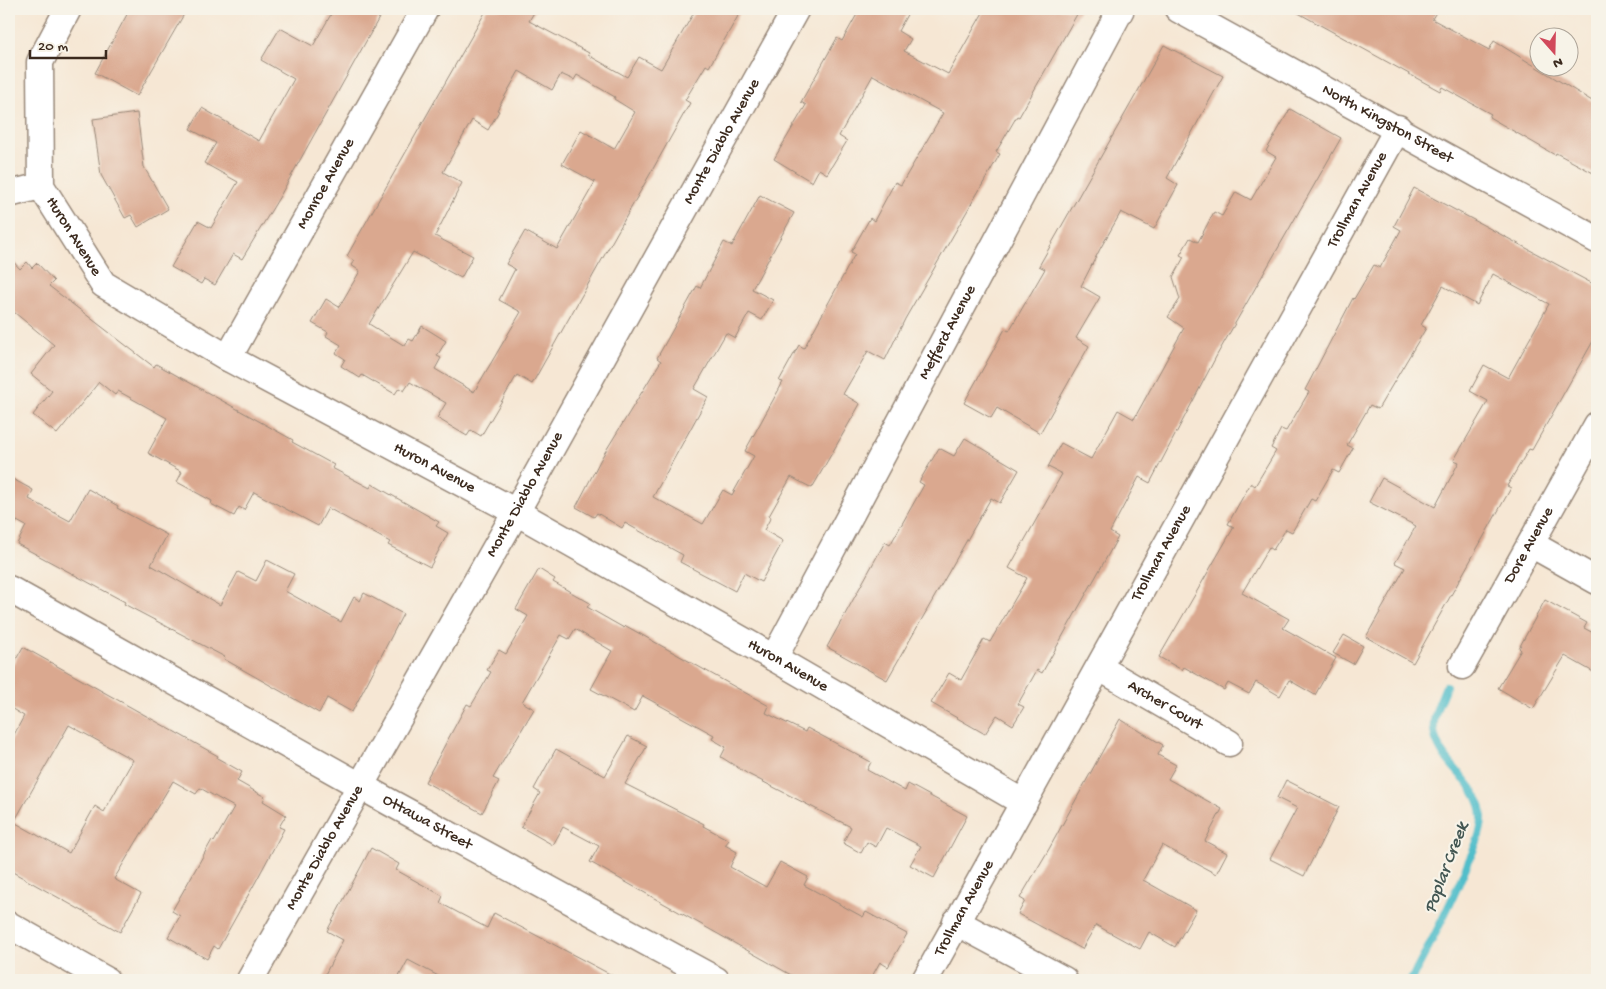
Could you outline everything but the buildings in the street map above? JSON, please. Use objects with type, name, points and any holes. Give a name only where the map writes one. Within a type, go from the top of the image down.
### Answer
[{"type":"street","name":"Huron Avenue","points":[[68,9],[40,62],[41,186],[102,284],[228,358],[516,512],[774,658],[1024,803]]},
{"type":"street","name":"Monroe Avenue","points":[[228,358],[425,9]]},
{"type":"street","name":"Monte Diablo Avenue","points":[[250,980],[359,785],[516,512],[796,9]]},
{"type":"street","name":"Mefferd Avenue","points":[[774,658],[1121,9]]},
{"type":"street","name":"North Kingston Street","points":[[1178,9],[1398,128],[1597,240]]},
{"type":"street","name":"Trollman Avenue","points":[[925,980],[1100,668],[1398,128]]},
{"type":"street","points":[[9,194],[41,186]]},
{"type":"street","name":"Dore Avenue","points":[[1462,666],[1597,425]]},
{"type":"street","points":[[1531,544],[1597,581]]},
{"type":"street","name":"Ottawa Street","points":[[9,589],[359,785],[716,980]]},
{"type":"street","name":"Archer Court","points":[[1100,668],[1229,743]]},
{"type":"street","points":[[956,922],[1064,980]]},
{"type":"street","points":[[9,925],[106,980]]},
{"type":"waterway","name":"Poplar Creek","points":[[1411,980],[1432,941],[1475,847],[1482,819],[1480,806],[1475,794],[1451,764],[1437,742],[1434,719],[1446,686]]}]
